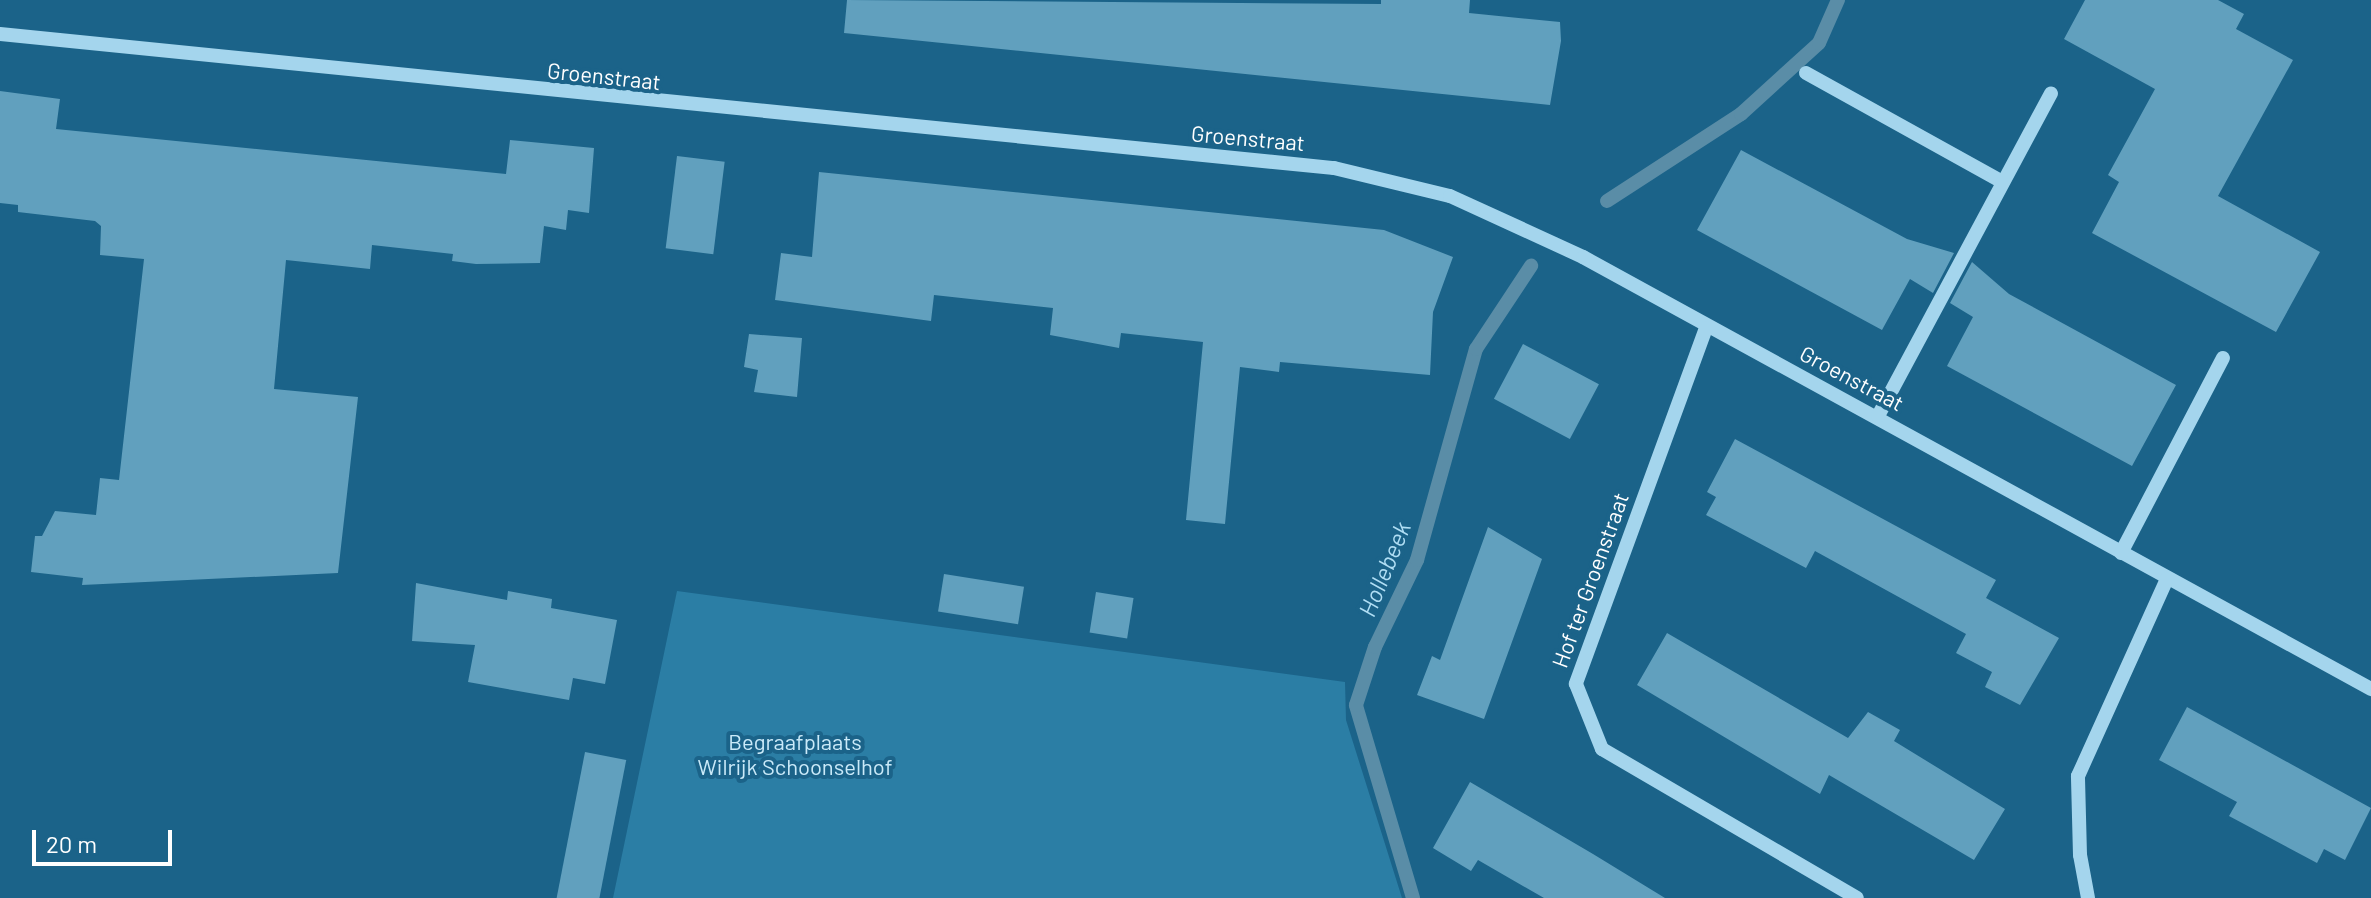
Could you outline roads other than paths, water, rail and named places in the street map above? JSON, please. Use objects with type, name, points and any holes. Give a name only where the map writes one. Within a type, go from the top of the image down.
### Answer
[{"type":"street","name":"Groenstraat","points":[[0,34],[1334,168],[1450,196],[1583,257],[1706,328],[1878,416],[2167,579],[2371,689]]},
{"type":"street","points":[[1806,73],[2003,182]]},
{"type":"street","points":[[1878,416],[2051,93]]},
{"type":"street","name":"Hof ter Groenstraat","points":[[1706,328],[1576,684],[1602,749],[1857,898]]},
{"type":"street","points":[[2121,553],[2223,358]]},
{"type":"street","points":[[2088,898],[2080,855],[2078,776],[2167,579]]},
{"type":"waterway","name":"Hollebeek","points":[[1607,201],[1741,114],[1819,43],[1838,0]]},
{"type":"waterway","name":"Hollebeek","points":[[1413,898],[1356,705],[1375,647],[1417,560],[1476,349],[1531,266]]},
{"type":"park label","name":"Begraafplaats Wilrijk Schoonselhof","points":[[795,754]]}]
